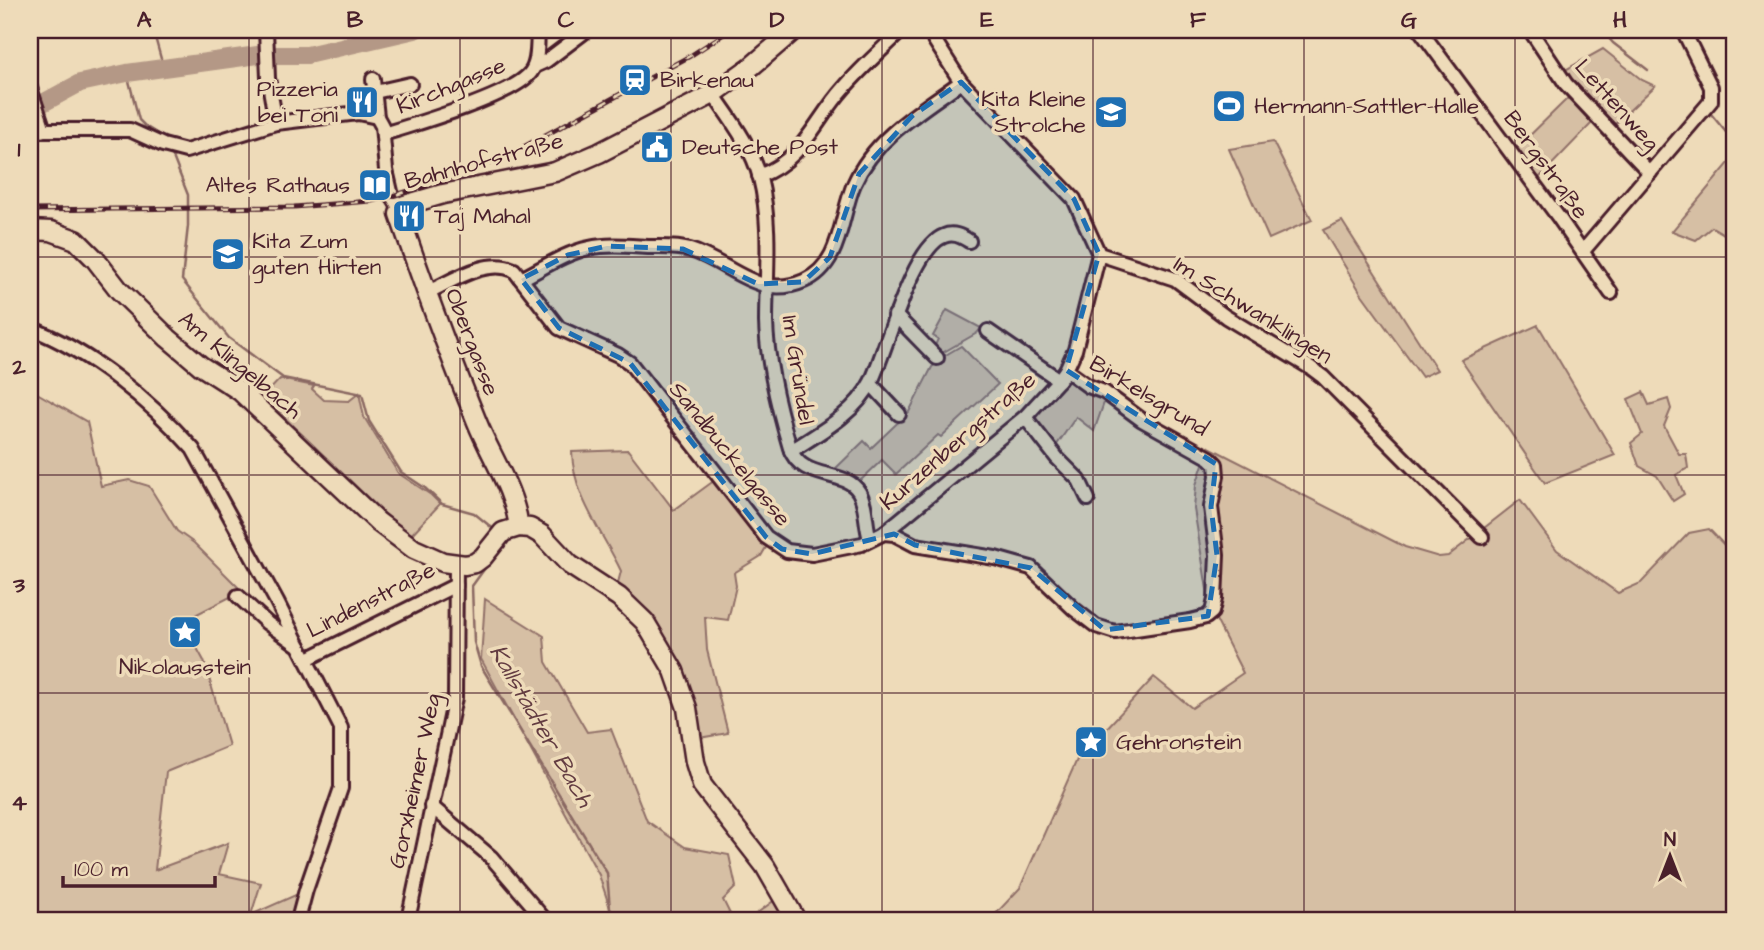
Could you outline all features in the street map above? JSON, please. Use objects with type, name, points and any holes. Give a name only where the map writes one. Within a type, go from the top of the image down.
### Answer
[{"type":"main road","name":"Bahnhofstraße","points":[[400,209],[405,205],[443,194],[555,172],[632,137],[713,94],[752,66],[794,30]]},
{"type":"main road","name":"Obergasse","points":[[400,209],[399,214],[426,293],[491,455],[512,495],[506,532]]},
{"type":"main road","name":"Am Klingelbach","points":[[30,230],[51,231],[76,240],[150,321],[201,366],[240,391],[378,522],[426,555],[456,565]]},
{"type":"main road","points":[[506,532],[536,530],[570,565],[620,597],[651,632],[674,671],[687,708],[695,762],[702,785],[765,866],[793,918]]},
{"type":"main road","name":"Lindenstraße","points":[[456,565],[475,563],[484,557],[506,532]]},
{"type":"street","name":"Kirchgasse","points":[[383,134],[426,122],[512,87],[527,78],[535,66],[538,30]]},
{"type":"street","points":[[535,66],[546,61],[587,30]]},
{"type":"street","points":[[759,176],[776,170],[794,156],[843,89],[902,30]]},
{"type":"street","points":[[928,30],[961,82],[1074,199],[1099,254]]},
{"type":"street","name":"Bergstraße","points":[[1420,30],[1611,293]]},
{"type":"street","name":"Lettenweg","points":[[1530,30],[1566,84],[1650,173]]},
{"type":"street","points":[[1583,251],[1712,97],[1711,88],[1683,30]]},
{"type":"street","points":[[266,33],[268,78],[276,123]]},
{"type":"street","points":[[521,279],[568,255],[587,248],[607,246],[690,250],[748,280],[768,286],[803,282],[820,270],[837,244],[854,185],[879,147],[912,116],[961,82]]},
{"type":"street","name":"Obergasse","points":[[400,209],[396,205],[386,170],[383,134],[381,122],[377,117],[374,86],[410,84]]},
{"type":"street","points":[[31,92],[44,130]]},
{"type":"street","name":"Im Gründel","points":[[713,94],[742,135],[759,176],[767,219],[766,325],[771,362],[791,451],[802,465],[823,475],[849,482],[859,492],[870,539]]},
{"type":"street","points":[[30,134],[44,130],[130,130],[176,150],[194,150],[254,128],[276,123],[358,113],[377,117]]},
{"type":"street","points":[[791,451],[835,423],[871,383],[895,315],[921,260],[932,244],[943,236],[958,235],[969,241]]},
{"type":"street","name":"Kurzenbergstraße","points":[[884,533],[1025,417],[1063,375],[1075,350],[1099,254]]},
{"type":"street","name":"Im Schwanklingen","points":[[1099,254],[1175,279],[1226,317],[1311,368],[1482,537]]},
{"type":"street","name":"Sandbuckelgasse","points":[[426,293],[489,266],[511,268],[559,328],[630,363],[766,537],[778,546],[797,554],[812,554],[862,544],[884,533]]},
{"type":"street","points":[[895,315],[936,358]]},
{"type":"street","points":[[30,328],[97,364],[155,409],[176,429],[201,461],[341,728],[341,788],[298,920]]},
{"type":"street","name":"Kurzenbergstraße","points":[[988,331],[1063,375]]},
{"type":"street","name":"Birkelsgrund","points":[[884,533],[894,534],[915,545],[995,558],[1031,569],[1074,609],[1105,630],[1115,632],[1208,616],[1212,612],[1215,599],[1217,555],[1211,507],[1217,476],[1216,464],[1142,420],[1104,393],[1063,375]]},
{"type":"street","points":[[871,383],[899,414]]},
{"type":"street","points":[[1025,417],[1057,458],[1079,480],[1088,499]]},
{"type":"street","name":"Gorxheimer Weg","points":[[408,920],[455,698],[456,565]]},
{"type":"street","name":"Lindenstraße","points":[[307,659],[456,585]]},
{"type":"street","points":[[238,596],[267,623],[299,646]]},
{"type":"street","points":[[431,806],[491,857],[545,920]]},
{"type":"highlighted area","points":[[961,82],[1074,199],[1099,254],[1066,370],[1216,464],[1211,507],[1217,555],[1208,616],[1105,630],[1031,568],[915,545],[894,534],[812,554],[782,549],[766,537],[630,363],[559,328],[521,279],[568,255],[607,246],[683,249],[758,284],[803,282],[830,257],[859,174],[912,116]]},
{"type":"shaded area","points":[[1603,49],[1642,80],[1655,86],[1612,127],[1579,91],[1565,70]]},
{"type":"shaded area","points":[[1569,97],[1592,123],[1538,179],[1516,149]]},
{"type":"shaded area","points":[[1273,142],[1312,220],[1269,239],[1229,149]]},
{"type":"shaded area","points":[[1734,157],[1734,240],[1712,227],[1696,240],[1672,231]]},
{"type":"shaded area","points":[[1342,221],[1437,370],[1422,377],[1361,293],[1323,230]]},
{"type":"shaded area","points":[[947,310],[981,328],[942,353],[936,353],[933,350],[938,339],[933,336]]},
{"type":"shaded area","points":[[1538,325],[1615,455],[1545,483],[1461,360]]},
{"type":"shaded area","points":[[961,346],[998,384],[896,474],[882,460],[860,481],[849,474],[834,470],[864,441],[871,448],[909,412],[932,367]]},
{"type":"shaded area","points":[[1068,377],[1106,397],[1094,431],[1076,417],[1054,449],[1035,419]]},
{"type":"shaded area","points":[[280,379],[314,386],[312,389],[324,400],[349,401],[359,393],[364,417],[398,473],[440,504],[409,537],[263,397]]},
{"type":"shaded area","points":[[30,389],[87,422],[101,486],[129,480],[149,486],[177,531],[194,543],[242,591],[187,619],[200,633],[191,637],[204,661],[229,746],[166,772],[155,870],[228,843],[219,874],[261,883],[251,915],[300,893],[291,920],[30,920]]},
{"type":"shaded area","points":[[1643,392],[1649,405],[1668,399],[1671,409],[1664,426],[1679,454],[1686,454],[1688,468],[1676,475],[1684,494],[1673,501],[1657,476],[1639,466],[1631,443],[1642,434],[1628,399]]},
{"type":"shaded area","points":[[1209,447],[1405,547],[1439,557],[1448,556],[1520,500],[1557,550],[1618,593],[1641,583],[1689,533],[1709,529],[1727,548],[1734,544],[1734,920],[990,920],[1020,888],[1091,728],[1103,732],[1154,677],[1192,708],[1243,673],[1210,608],[1194,509],[1196,485]]},
{"type":"shaded area","points":[[628,450],[674,510],[715,480],[768,544],[761,556],[734,573],[736,586],[728,620],[705,617],[707,650],[728,733],[699,738],[678,665],[617,587],[621,571],[583,499],[572,452]]},
{"type":"shaded area","points":[[485,599],[544,636],[546,662],[587,732],[611,729],[647,821],[685,847],[729,855],[736,887],[723,900],[733,920],[614,920],[599,875],[481,659]]},
{"type":"shaded area","points":[[776,899],[786,920],[748,920]]},
{"type":"waterway","points":[[153,30],[163,66]]},
{"type":"waterway","points":[[30,110],[80,83],[127,73],[258,55],[307,55],[415,30]]},
{"type":"waterway","points":[[1602,30],[1613,43],[1648,70]]},
{"type":"waterway","name":"Kallstädter Bach","points":[[127,73],[139,120],[167,142]]},
{"type":"waterway","points":[[1711,114],[1734,142]]},
{"type":"waterway","name":"Kallstädter Bach","points":[[171,152],[188,195],[188,226],[182,280],[229,338],[283,378],[362,394],[369,421],[401,472],[425,488],[442,504],[474,513],[496,531]]},
{"type":"waterway","name":"Kallstädter Bach","points":[[488,564],[472,586],[474,642],[481,666],[607,873],[610,909],[617,920]]},
{"type":"railway","points":[[30,210],[294,207],[371,201],[392,196],[433,184],[509,155],[690,56],[730,30]]},
{"type":"place","name":"Birkenau","points":[[635,80]]},
{"type":"place","name":"Pizzeria bei Toni","points":[[362,102]]},
{"type":"place","name":"Hermann-Sattler-Halle","points":[[1229,106]]},
{"type":"place","name":"Kita Kleine Strolche","points":[[1111,112]]},
{"type":"place","name":"Deutsche Post","points":[[657,147]]},
{"type":"place","name":"Altes Rathaus","points":[[375,185]]},
{"type":"place","name":"Taj Mahal","points":[[409,216]]},
{"type":"place","name":"Kita Zum guten Hirten","points":[[228,254]]},
{"type":"place","name":"Nikolausstein","points":[[185,632]]},
{"type":"place","name":"Gehronstein","points":[[1091,742]]}]
